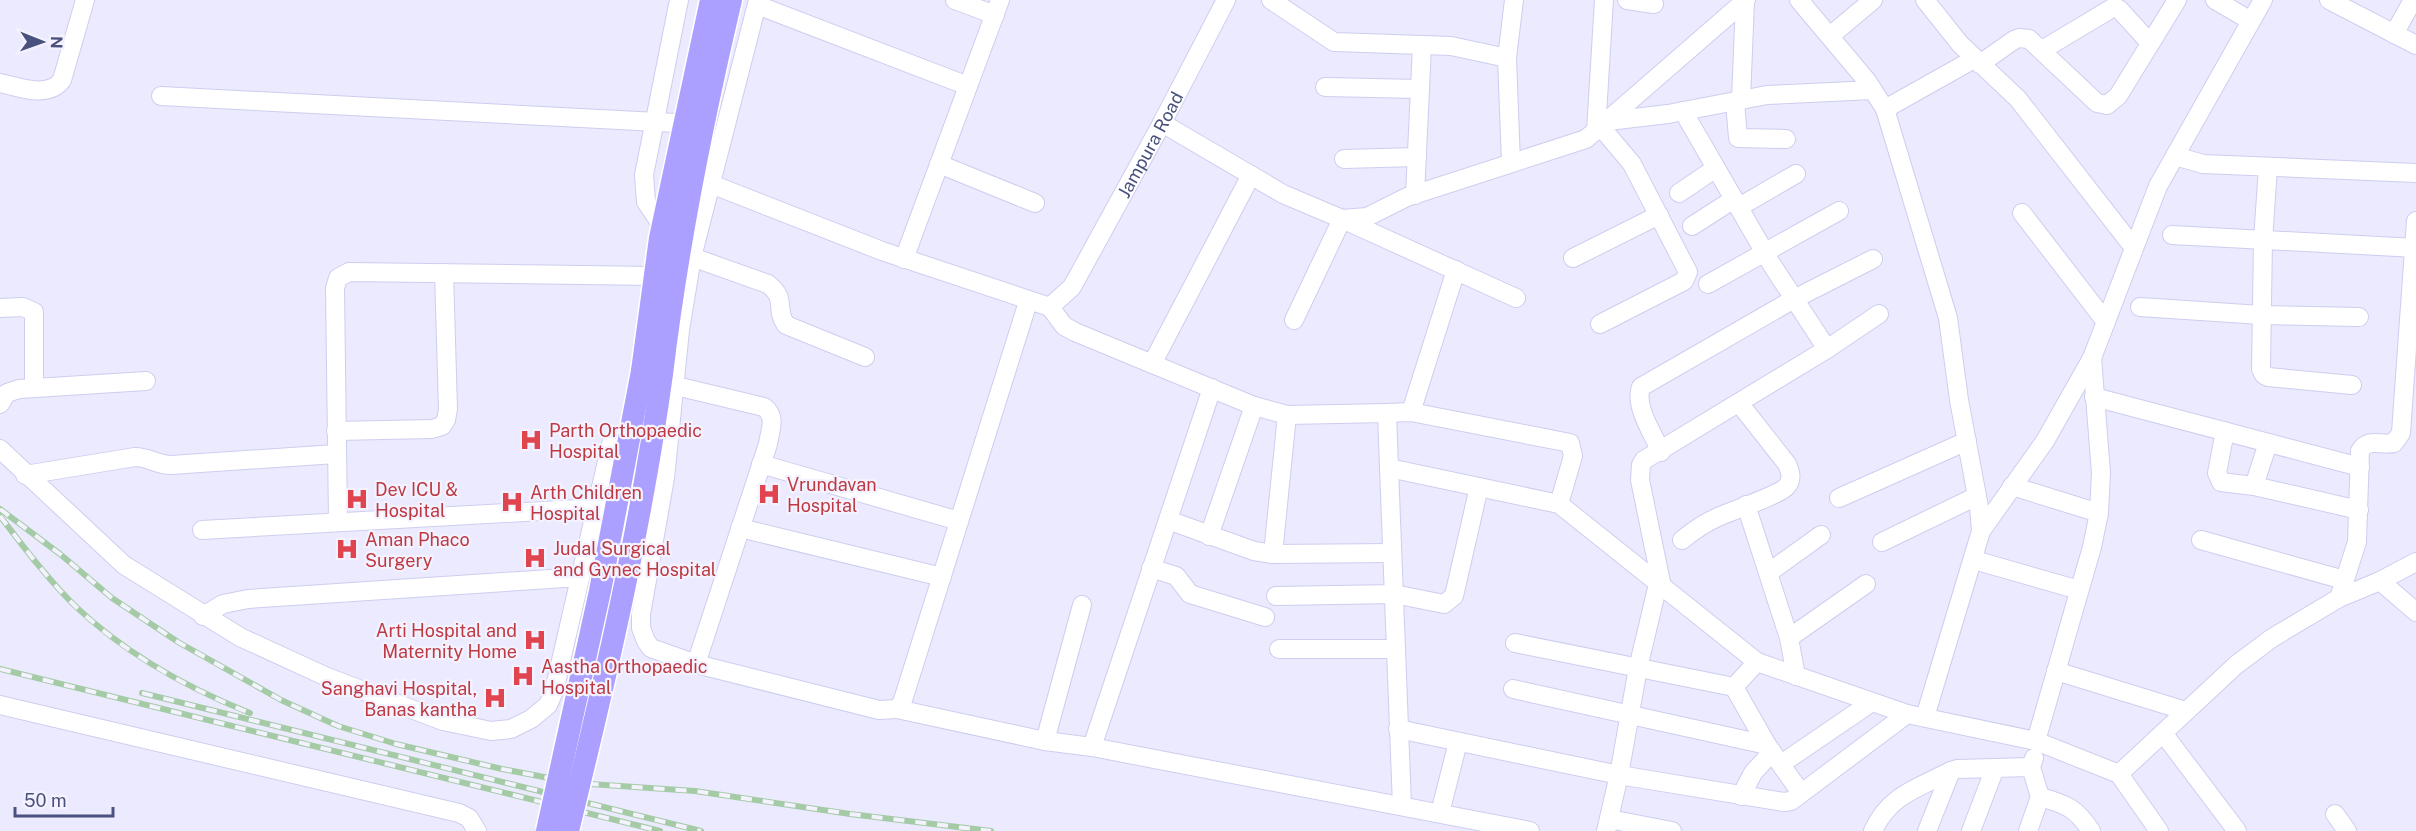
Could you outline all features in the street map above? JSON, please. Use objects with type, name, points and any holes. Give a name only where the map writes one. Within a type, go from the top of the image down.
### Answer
[{"type":"main road","points":[[568,831],[609,666],[652,452],[670,306],[693,179],[695,124],[711,0]]},
{"type":"main road","points":[[695,124],[731,0]]},
{"type":"main road","points":[[547,831],[600,591],[660,377],[655,276],[663,227],[693,179]]},
{"type":"street","points":[[0,82],[36,90],[52,90],[57,86],[62,80],[85,0]]},
{"type":"street","points":[[663,227],[646,202],[643,192],[644,175],[679,0]]},
{"type":"street","points":[[904,259],[997,8],[955,0]]},
{"type":"street","name":"Jampura Road","points":[[1050,307],[1072,287],[1226,0]]},
{"type":"street","points":[[1271,0],[1334,42],[1465,48],[1507,58]]},
{"type":"street","points":[[1511,163],[1507,58],[1514,0]]},
{"type":"street","points":[[1600,324],[1678,284],[1687,277],[1686,266],[1632,164],[1602,126],[1604,0]]},
{"type":"street","points":[[1627,0],[1654,4]]},
{"type":"street","points":[[1342,219],[1367,217],[1415,195],[1586,139],[1746,0]]},
{"type":"street","points":[[1746,0],[1738,100],[1738,138],[1786,139]]},
{"type":"street","points":[[1398,729],[1619,775],[1784,802],[1791,801],[1916,716],[1974,560],[1981,531],[1948,318],[1885,109],[1873,90],[1799,0]]},
{"type":"street","points":[[1830,36],[1873,0]]},
{"type":"street","points":[[1926,0],[1977,61],[2018,99],[2134,249]]},
{"type":"street","points":[[2215,0],[2251,21]]},
{"type":"street","points":[[1981,531],[2045,441],[2092,357],[2158,186],[2263,0]]},
{"type":"street","points":[[2329,0],[2416,45]]},
{"type":"street","points":[[2394,34],[2413,0]]},
{"type":"street","points":[[968,86],[758,2],[693,179],[692,257],[680,330],[660,377],[666,478],[641,628],[651,648],[696,664],[879,710],[897,709],[1045,741],[1092,747],[1530,831]]},
{"type":"street","points":[[1885,109],[2019,38],[2029,39],[2097,103],[2107,105],[2118,96],[2173,2]]},
{"type":"street","points":[[2042,50],[2114,7],[2119,9],[2150,43]]},
{"type":"street","points":[[1415,195],[1422,46]]},
{"type":"street","points":[[1325,87],[1420,89]]},
{"type":"street","points":[[1602,126],[1776,94],[1873,90]]},
{"type":"street","points":[[161,96],[695,124]]},
{"type":"street","points":[[1683,111],[1765,252],[1827,349]]},
{"type":"street","points":[[1162,123],[1283,194],[1516,298]]},
{"type":"street","points":[[2175,156],[2203,164],[2416,172]]},
{"type":"street","points":[[1344,159],[1417,157]]},
{"type":"street","points":[[939,164],[1035,203]]},
{"type":"street","points":[[2268,167],[2263,240],[2261,369],[2268,377],[2352,385]]},
{"type":"street","points":[[1679,193],[1716,168]]},
{"type":"street","points":[[1692,226],[1796,174]]},
{"type":"street","points":[[1152,364],[1251,175]]},
{"type":"street","points":[[693,179],[904,259],[1028,302],[1050,307],[1064,326],[1075,332],[1254,406],[1287,415],[1411,412],[1570,443],[1573,456],[1559,504]]},
{"type":"street","points":[[1708,284],[1839,211]]},
{"type":"street","points":[[2022,213],[2106,322]]},
{"type":"street","points":[[1573,258],[1659,215]]},
{"type":"street","points":[[1294,320],[1342,219]]},
{"type":"street","points":[[2342,589],[2357,542],[2360,451],[2366,443],[2394,443],[2401,433],[2410,408],[2416,220]]},
{"type":"street","points":[[2172,235],[2415,248]]},
{"type":"street","points":[[692,257],[768,284],[776,290],[781,300],[780,313],[786,325],[865,357]]},
{"type":"street","points":[[1661,452],[1641,406],[1641,387],[1794,299],[1873,259]]},
{"type":"street","points":[[1411,412],[1455,270]]},
{"type":"street","points":[[338,522],[335,288],[338,278],[349,272],[655,276]]},
{"type":"street","points":[[336,431],[432,429],[442,426],[448,409],[444,273]]},
{"type":"street","points":[[897,709],[902,703],[1028,302]]},
{"type":"street","points":[[0,308],[23,307],[34,312],[34,388]]},
{"type":"street","points":[[2140,307],[2261,315],[2359,317]]},
{"type":"street","points":[[1672,831],[1608,825],[1638,668],[1660,585],[1640,480],[1641,465],[1644,460],[1661,452],[1827,349],[1879,314]]},
{"type":"street","points":[[2028,831],[2040,797],[2031,767],[2099,513],[2101,473],[2092,357]]},
{"type":"street","points":[[660,377],[764,407],[770,412],[772,419],[761,464],[696,664]]},
{"type":"street","points":[[0,404],[7,393],[19,389],[146,381]]},
{"type":"street","points":[[1092,747],[1212,388]]},
{"type":"street","points":[[2094,397],[2361,467]]},
{"type":"street","points":[[1682,540],[1707,522],[1788,486],[1791,472],[1787,464],[1739,403]]},
{"type":"street","points":[[1209,536],[1254,406]]},
{"type":"street","points":[[1387,413],[1402,806]]},
{"type":"street","points":[[1273,554],[1287,415]]},
{"type":"street","points":[[2225,431],[2218,478],[2221,482],[2254,486],[2359,510]]},
{"type":"street","points":[[1839,498],[1966,441]]},
{"type":"street","points":[[2254,486],[2268,442]]},
{"type":"street","points":[[0,449],[25,475],[124,564],[240,637],[327,677],[443,721],[491,731],[511,729],[531,719],[548,705],[554,691],[611,444]]},
{"type":"street","points":[[25,475],[135,457],[151,459],[158,465],[171,465],[336,454]]},
{"type":"street","points":[[761,464],[959,521]]},
{"type":"street","points":[[1389,468],[1559,504],[1757,662],[1916,716],[2038,741],[2119,774],[2159,831]]},
{"type":"street","points":[[2012,486],[2099,513]]},
{"type":"street","points":[[1276,596],[1394,594],[1444,604],[1454,596],[1479,487]]},
{"type":"street","points":[[1882,542],[1977,496]]},
{"type":"street","points":[[1746,505],[1789,638],[1796,676]]},
{"type":"street","points":[[202,530],[596,508]]},
{"type":"street","points":[[1168,520],[1254,551],[1273,554],[1392,554]]},
{"type":"street","points":[[740,528],[942,577]]},
{"type":"street","points":[[1768,573],[1821,535]]},
{"type":"street","points":[[2201,540],[2342,589]]},
{"type":"street","points":[[1974,560],[2079,590]]},
{"type":"street","points":[[2119,774],[2245,658],[2272,638],[2342,589],[2380,581],[2416,562]]},
{"type":"street","points":[[1151,568],[1176,576],[1190,594],[1265,617]]},
{"type":"street","points":[[203,615],[223,604],[248,599],[580,577]]},
{"type":"street","points":[[2380,581],[2416,612]]},
{"type":"street","points":[[1789,638],[1866,584]]},
{"type":"street","points":[[1045,741],[1082,605]]},
{"type":"street","points":[[1515,643],[1734,687],[1773,754],[1801,793]]},
{"type":"street","points":[[1279,649],[1396,649]]},
{"type":"street","points":[[1734,687],[1757,662]]},
{"type":"street","points":[[2056,671],[2186,711]]},
{"type":"street","points":[[1513,689],[1630,715],[1773,754]]},
{"type":"street","points":[[1741,796],[1753,773],[1773,754],[1872,702]]},
{"type":"street","points":[[0,705],[459,813],[469,818],[477,831]]},
{"type":"street","points":[[2163,733],[2237,831]]},
{"type":"street","points":[[1440,813],[1458,742]]},
{"type":"street","points":[[1874,831],[1885,810],[1896,799],[1951,771],[2031,767]]},
{"type":"street","points":[[1971,831],[1995,768]]},
{"type":"street","points":[[1927,831],[1951,771]]},
{"type":"street","points":[[2040,797],[2074,809],[2091,831]]},
{"type":"street","points":[[2335,814],[2347,831]]},
{"type":"railway","points":[[0,509],[60,554],[112,598],[178,642],[281,700],[338,726],[396,744],[502,769],[575,783],[695,791],[850,814],[991,831]]},
{"type":"railway","points":[[0,516],[63,594],[113,638],[179,680],[250,713]]},
{"type":"railway","points":[[0,669],[660,831]]},
{"type":"railway","points":[[142,693],[701,831]]},
{"type":"place","name":"Parth Orthopaedic Hospital","points":[[531,440]]},
{"type":"place","name":"Vrundavan Hospital","points":[[769,494]]},
{"type":"place","name":"Dev ICU & Hospital","points":[[357,499]]},
{"type":"place","name":"Arth Children Hospital","points":[[512,502]]},
{"type":"place","name":"Aman Phaco Surgery","points":[[347,549]]},
{"type":"place","name":"Judal Surgical and Gynec Hospital","points":[[535,558]]},
{"type":"place","name":"Arti Hospital and Maternity Home","points":[[535,640]]},
{"type":"place","name":"Aastha Orthopaedic Hospital","points":[[523,676]]},
{"type":"place","name":"Sanghavi Hospital, Banas kantha","points":[[495,698]]}]
